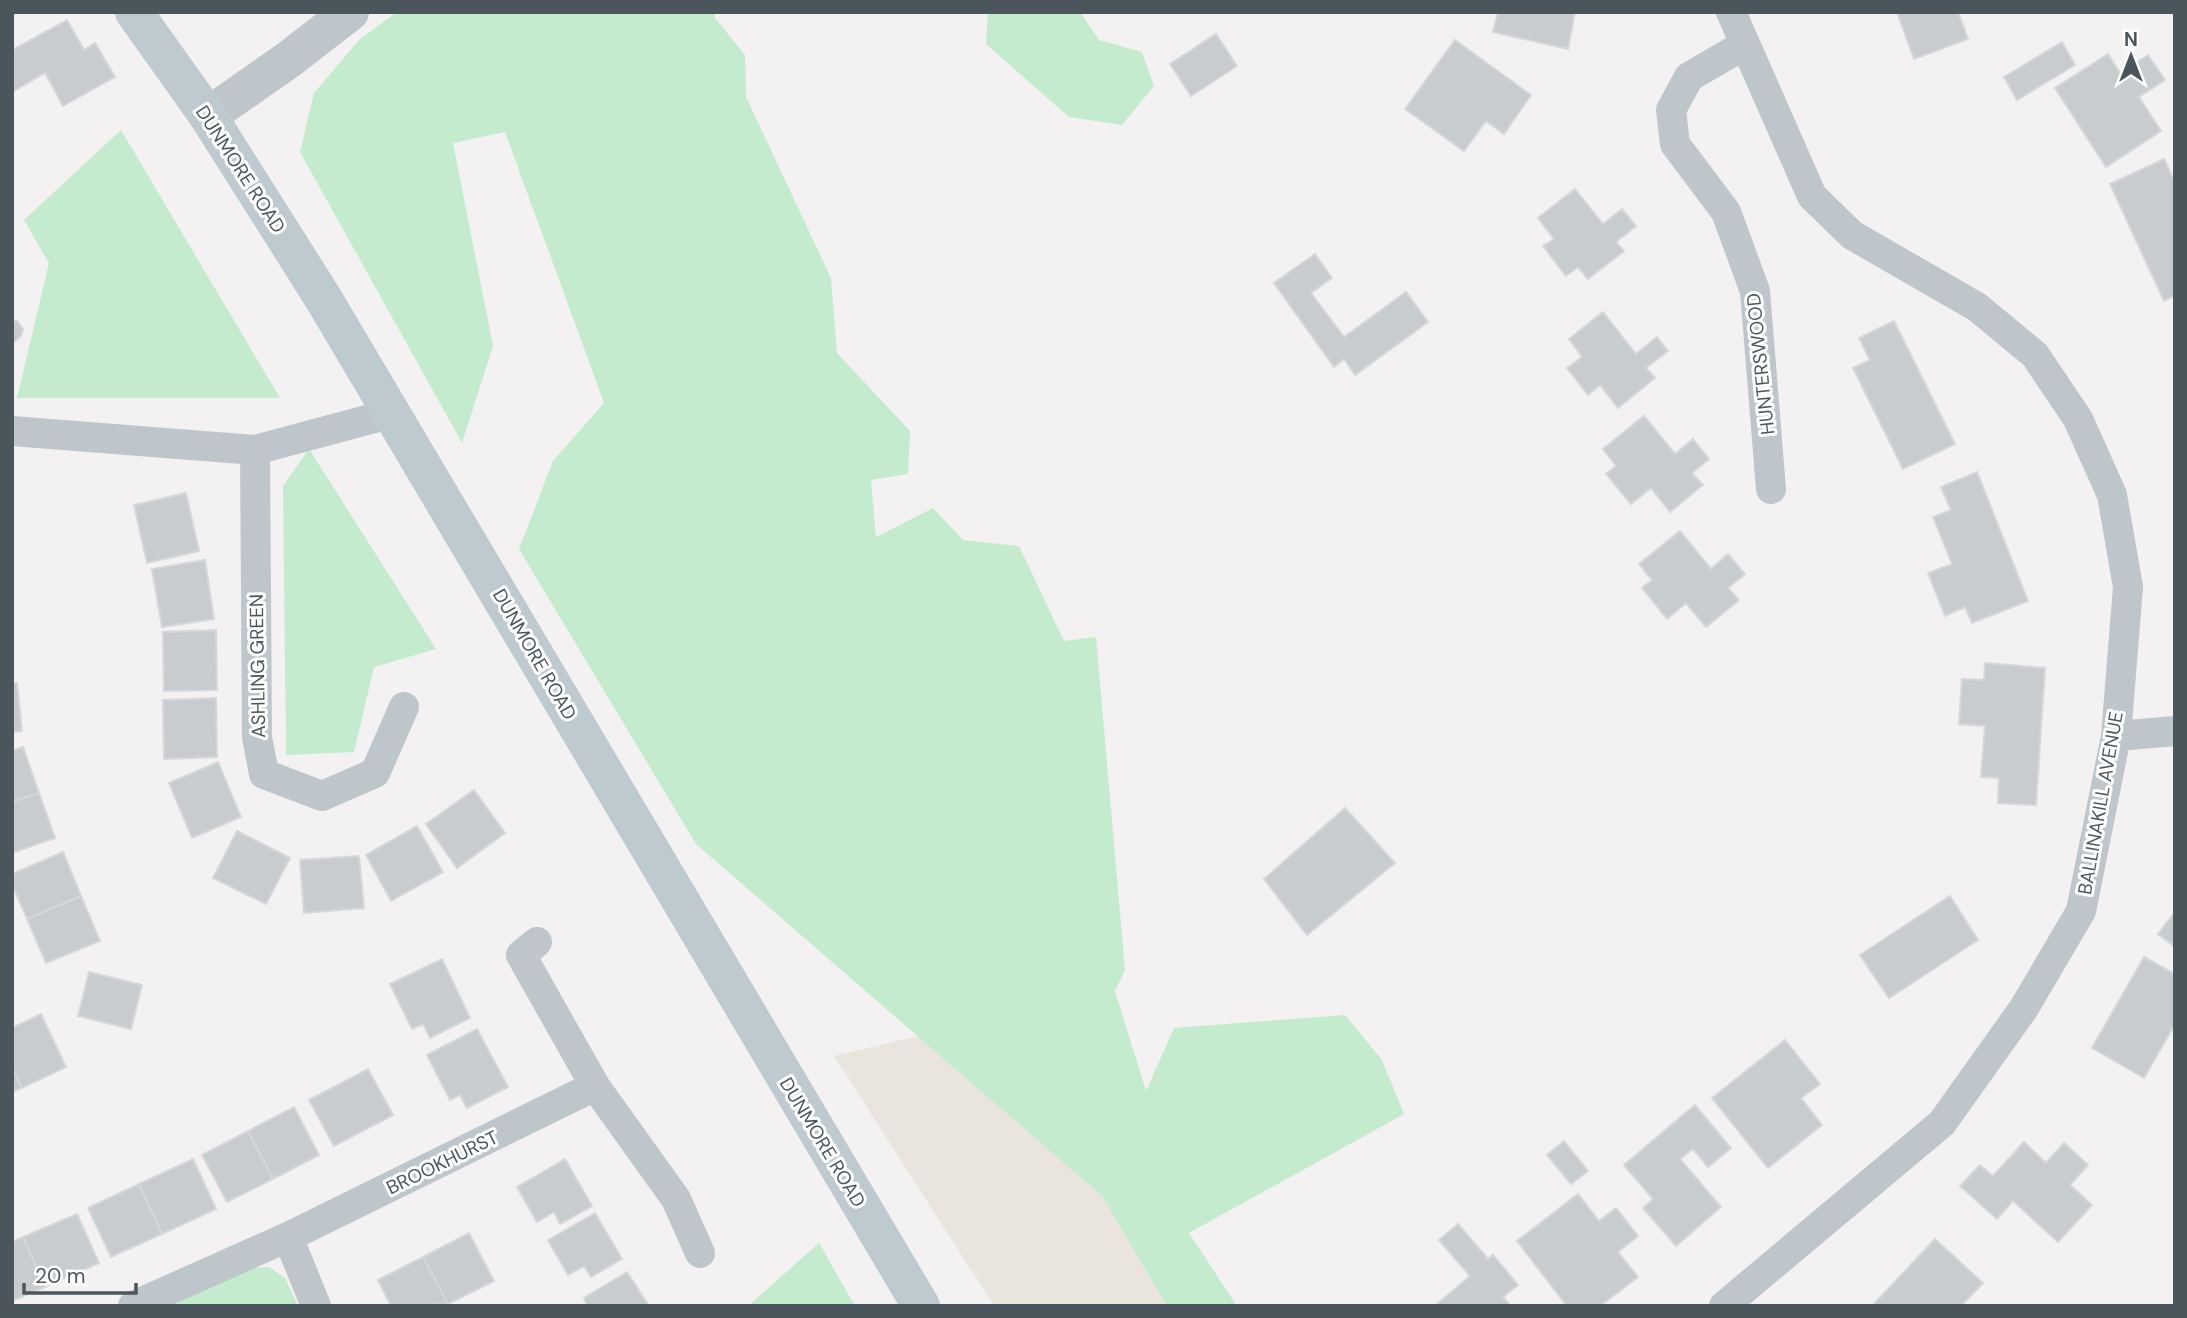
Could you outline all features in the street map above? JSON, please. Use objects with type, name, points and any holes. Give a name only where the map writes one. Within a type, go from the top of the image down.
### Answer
[{"type":"main road","name":"DUNMORE ROAD","points":[[134,12],[208,116],[316,286],[921,1306]]},
{"type":"street","points":[[208,116],[350,12]]},
{"type":"street","name":"BALLINAKILL AVENUE","points":[[1724,1306],[1942,1123],[2024,1008],[2081,911],[2116,736],[2128,587],[2112,495],[2078,419],[2035,355],[1977,307],[1852,235],[1812,196],[1731,12]]},
{"type":"street","name":"HUNTERSWOOD","points":[[1744,45],[1689,77],[1671,110],[1675,144],[1726,212],[1755,291],[1771,489]]},
{"type":"street","points":[[12,431],[255,450],[393,413]]},
{"type":"street","name":"ASHLING GREEN","points":[[255,450],[257,737],[264,774],[322,796],[375,773],[404,707]]},
{"type":"street","points":[[2116,736],[2175,731]]},
{"type":"street","points":[[537,942],[521,955],[595,1086],[676,1199],[700,1254]]},
{"type":"street","name":"BROOKHURST","points":[[133,1306],[288,1237],[595,1086]]},
{"type":"street","points":[[288,1237],[316,1306]]},
{"type":"shaded area","points":[[918,1036],[1102,1196],[1167,1306],[994,1306],[834,1056]]},
{"type":"green space","points":[[397,12],[715,12],[715,18],[745,55],[746,97],[831,278],[837,353],[910,431],[908,474],[871,480],[876,537],[933,508],[963,540],[1019,546],[1064,641],[1096,637],[1125,970],[1115,991],[1146,1091],[1174,1028],[1345,1015],[1382,1060],[1404,1114],[1189,1233],[1237,1306],[1167,1306],[1102,1196],[696,844],[519,549],[553,461],[604,403],[505,132],[453,143],[493,346],[462,443],[300,152],[314,93],[359,40]]},
{"type":"green space","points":[[988,12],[1080,12],[1099,40],[1142,52],[1154,86],[1122,125],[1069,117],[986,44]]},
{"type":"green space","points":[[121,130],[280,398],[17,398],[49,263],[24,220]]},
{"type":"green space","points":[[309,449],[436,649],[374,667],[354,752],[286,755],[283,486]]},
{"type":"green space","points":[[819,1243],[855,1306],[748,1306]]},
{"type":"green space","points":[[269,1267],[285,1278],[298,1306],[171,1306],[246,1268]]},
{"type":"building","points":[[1498,12],[1575,12],[1568,49],[1493,32]]},
{"type":"building","points":[[1897,12],[1958,12],[1968,39],[1914,59]]},
{"type":"building","points":[[67,20],[84,50],[95,43],[115,77],[63,106],[45,73],[12,92],[12,50]]},
{"type":"building","points":[[1216,34],[1237,66],[1191,96],[1170,64]]},
{"type":"building","points":[[1455,40],[1531,95],[1504,134],[1486,121],[1464,151],[1405,109]]},
{"type":"building","points":[[2062,42],[2075,65],[2017,100],[2004,77]]},
{"type":"building","points":[[2108,54],[2120,73],[2148,55],[2165,80],[2139,97],[2161,131],[2106,167],[2055,88]]},
{"type":"building","points":[[2164,159],[2175,182],[2175,296],[2164,301],[2110,184]]},
{"type":"building","points":[[1575,189],[1603,224],[1622,209],[1636,226],[1616,242],[1624,251],[1588,279],[1578,267],[1566,276],[1543,246],[1554,239],[1538,218]]},
{"type":"building","points":[[1315,254],[1332,278],[1311,293],[1344,337],[1406,292],[1428,322],[1355,375],[1344,359],[1334,367],[1274,283]]},
{"type":"building","points":[[1603,312],[1636,354],[1657,337],[1668,351],[1646,368],[1655,378],[1618,408],[1600,385],[1588,395],[1567,368],[1582,357],[1569,339]]},
{"type":"building","points":[[12,321],[17,321],[23,329],[21,336],[12,344]]},
{"type":"building","points":[[1894,321],[1955,444],[1903,469],[1853,368],[1870,360],[1859,338]]},
{"type":"building","points":[[1644,416],[1675,454],[1693,439],[1709,459],[1692,473],[1703,485],[1670,512],[1651,488],[1631,504],[1606,474],[1616,466],[1603,449]]},
{"type":"building","points":[[1977,472],[2028,601],[1972,623],[1965,607],[1945,616],[1928,573],[1952,564],[1933,517],[1951,510],[1941,487]]},
{"type":"building","points":[[186,493],[199,551],[147,563],[134,505]]},
{"type":"building","points":[[1680,531],[1711,569],[1728,554],[1745,574],[1728,588],[1739,600],[1706,627],[1686,603],[1667,619],[1642,588],[1652,580],[1639,564]]},
{"type":"building","points":[[205,560],[214,619],[162,627],[152,569]]},
{"type":"building","points":[[216,630],[217,690],[164,691],[163,632]]},
{"type":"building","points":[[1985,663],[2045,668],[2036,805],[1998,803],[1999,778],[1981,777],[1985,726],[1959,724],[1962,679],[1984,680]]},
{"type":"building","points":[[17,683],[22,731],[12,732],[12,684]]},
{"type":"building","points":[[216,698],[217,757],[164,759],[163,700]]},
{"type":"building","points":[[23,747],[39,793],[12,802],[12,751]]},
{"type":"building","points":[[218,762],[241,817],[192,838],[169,783]]},
{"type":"building","points":[[474,790],[505,833],[457,868],[426,824]]},
{"type":"building","points":[[39,793],[55,838],[12,853],[12,802]]},
{"type":"building","points":[[1345,808],[1395,863],[1307,935],[1264,879]]},
{"type":"building","points":[[417,826],[443,872],[391,901],[366,855]]},
{"type":"building","points":[[237,831],[290,858],[266,904],[213,878]]},
{"type":"building","points":[[63,852],[81,896],[27,919],[12,884],[12,874]]},
{"type":"building","points":[[359,856],[364,908],[304,913],[300,860]]},
{"type":"building","points":[[81,896],[100,941],[46,963],[27,919]]},
{"type":"building","points":[[1950,896],[1978,940],[1889,998],[1860,955]]},
{"type":"building","points":[[2175,912],[2175,947],[2158,934]]},
{"type":"building","points":[[2144,957],[2175,974],[2175,1024],[2144,1078],[2092,1048]]},
{"type":"building","points":[[442,959],[470,1018],[430,1038],[423,1024],[412,1029],[390,984]]},
{"type":"building","points":[[89,972],[142,985],[131,1029],[78,1016]]},
{"type":"building","points":[[41,1014],[66,1067],[22,1088],[12,1067],[12,1028]]},
{"type":"building","points":[[477,1029],[508,1087],[467,1108],[460,1095],[450,1100],[427,1055]]},
{"type":"building","points":[[1785,1040],[1820,1084],[1801,1098],[1822,1125],[1768,1168],[1712,1098]]},
{"type":"building","points":[[12,1067],[22,1088],[12,1092]]},
{"type":"building","points":[[368,1069],[393,1115],[334,1146],[309,1100]]},
{"type":"building","points":[[1695,1105],[1731,1148],[1708,1167],[1693,1149],[1680,1159],[1721,1207],[1676,1246],[1643,1208],[1653,1199],[1624,1165]]},
{"type":"building","points":[[294,1107],[319,1155],[273,1179],[248,1131]]},
{"type":"building","points":[[248,1131],[273,1179],[227,1202],[202,1155]]},
{"type":"building","points":[[1564,1141],[1588,1171],[1571,1184],[1547,1155]]},
{"type":"building","points":[[2024,1142],[2046,1163],[2064,1143],[2088,1165],[2070,1185],[2092,1205],[2058,1242],[2013,1201],[1997,1219],[1960,1186],[1980,1165],[1993,1176]]},
{"type":"building","points":[[193,1159],[216,1209],[162,1234],[139,1184]]},
{"type":"building","points":[[565,1159],[592,1206],[560,1224],[554,1212],[537,1222],[517,1187]]},
{"type":"building","points":[[139,1184],[162,1234],[111,1257],[88,1208]]},
{"type":"building","points":[[1578,1194],[1599,1221],[1616,1208],[1638,1236],[1618,1252],[1638,1277],[1600,1306],[1567,1306],[1517,1241]]},
{"type":"building","points":[[595,1213],[622,1259],[591,1277],[584,1266],[568,1275],[548,1240]]},
{"type":"building","points":[[77,1214],[99,1263],[45,1287],[23,1237]]},
{"type":"building","points":[[1458,1224],[1488,1259],[1493,1255],[1518,1285],[1503,1297],[1511,1306],[1435,1306],[1470,1276],[1439,1240]]},
{"type":"building","points":[[469,1233],[494,1281],[448,1304],[423,1257]]},
{"type":"building","points":[[23,1237],[45,1287],[12,1301],[12,1242]]},
{"type":"building","points":[[1935,1239],[1983,1283],[1961,1306],[1872,1306]]},
{"type":"building","points":[[423,1257],[448,1304],[391,1306],[378,1280]]},
{"type":"building","points":[[627,1272],[649,1306],[587,1306],[584,1298]]}]
